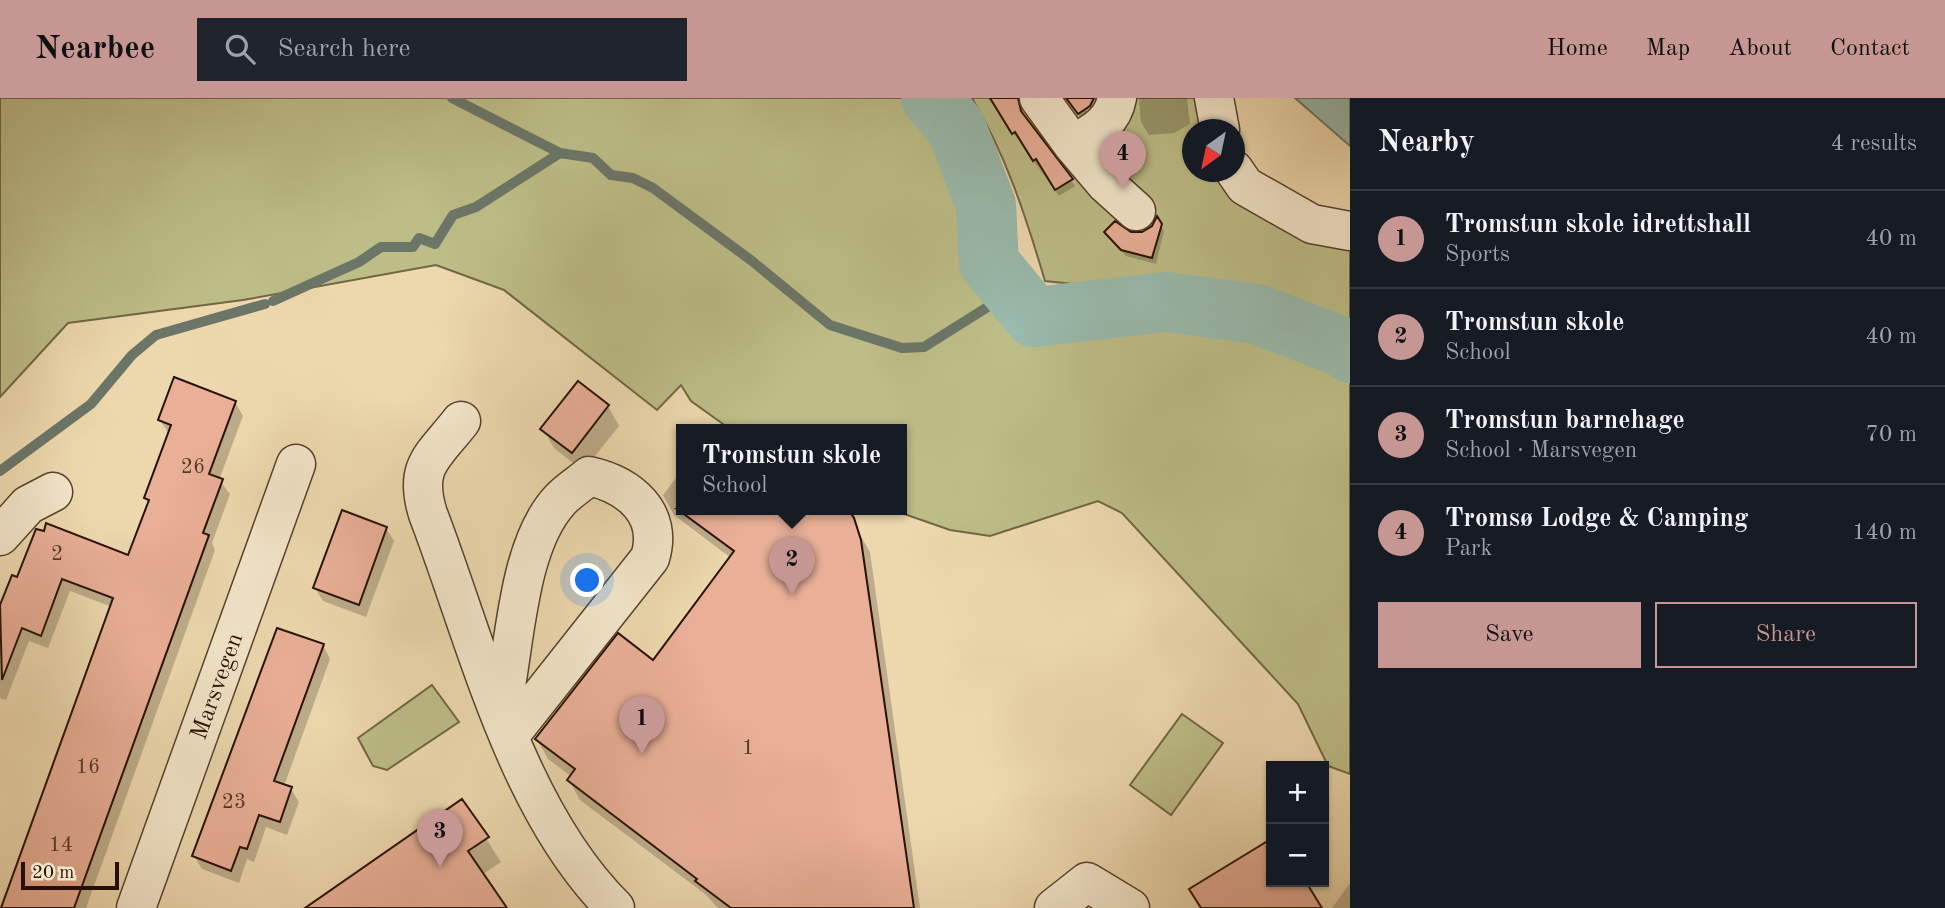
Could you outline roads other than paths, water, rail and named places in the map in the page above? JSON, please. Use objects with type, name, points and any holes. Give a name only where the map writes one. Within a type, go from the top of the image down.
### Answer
[{"type":"street","points":[[1039,98],[1106,184],[1136,211]]},
{"type":"street","points":[[1073,145],[1104,125],[1114,111],[1116,98]]},
{"type":"street","points":[[1214,98],[1218,119]]},
{"type":"street","points":[[1242,182],[1311,224],[1350,231]]},
{"type":"street","points":[[461,421],[421,478],[420,491],[447,538],[506,724],[565,848],[615,908]]},
{"type":"street","name":"Marsvegen","points":[[136,908],[296,464]]},
{"type":"street","points":[[589,476],[611,481],[626,489],[651,521],[656,538],[650,558],[506,724],[525,574],[538,536],[559,501],[589,476]]},
{"type":"street","points":[[0,537],[28,505],[54,492]]},
{"type":"street","points":[[1054,908],[1087,882],[1130,908]]},
{"type":"waterway","points":[[452,98],[560,153],[593,158],[611,175],[633,178],[653,188],[752,261],[830,325],[902,348],[924,347],[1013,291]]},
{"type":"waterway","points":[[931,98],[956,127],[986,205],[989,263],[1034,317],[1167,302],[1257,314],[1345,348],[1350,353]]},
{"type":"waterway","points":[[273,301],[359,262],[381,247],[413,247],[419,238],[435,244],[453,215],[476,207],[560,153]]},
{"type":"waterway","points":[[0,471],[91,404],[132,355],[156,335],[265,304]]},
{"type":"place","name":"Tromsø Lodge & Camping","points":[[1123,189]]},
{"type":"place","name":"Tromstun skole","points":[[792,595]]},
{"type":"place","name":"Tromstun skole idrettshall","points":[[642,754]]},
{"type":"place","name":"Tromstun barnehage","points":[[440,867]]}]
